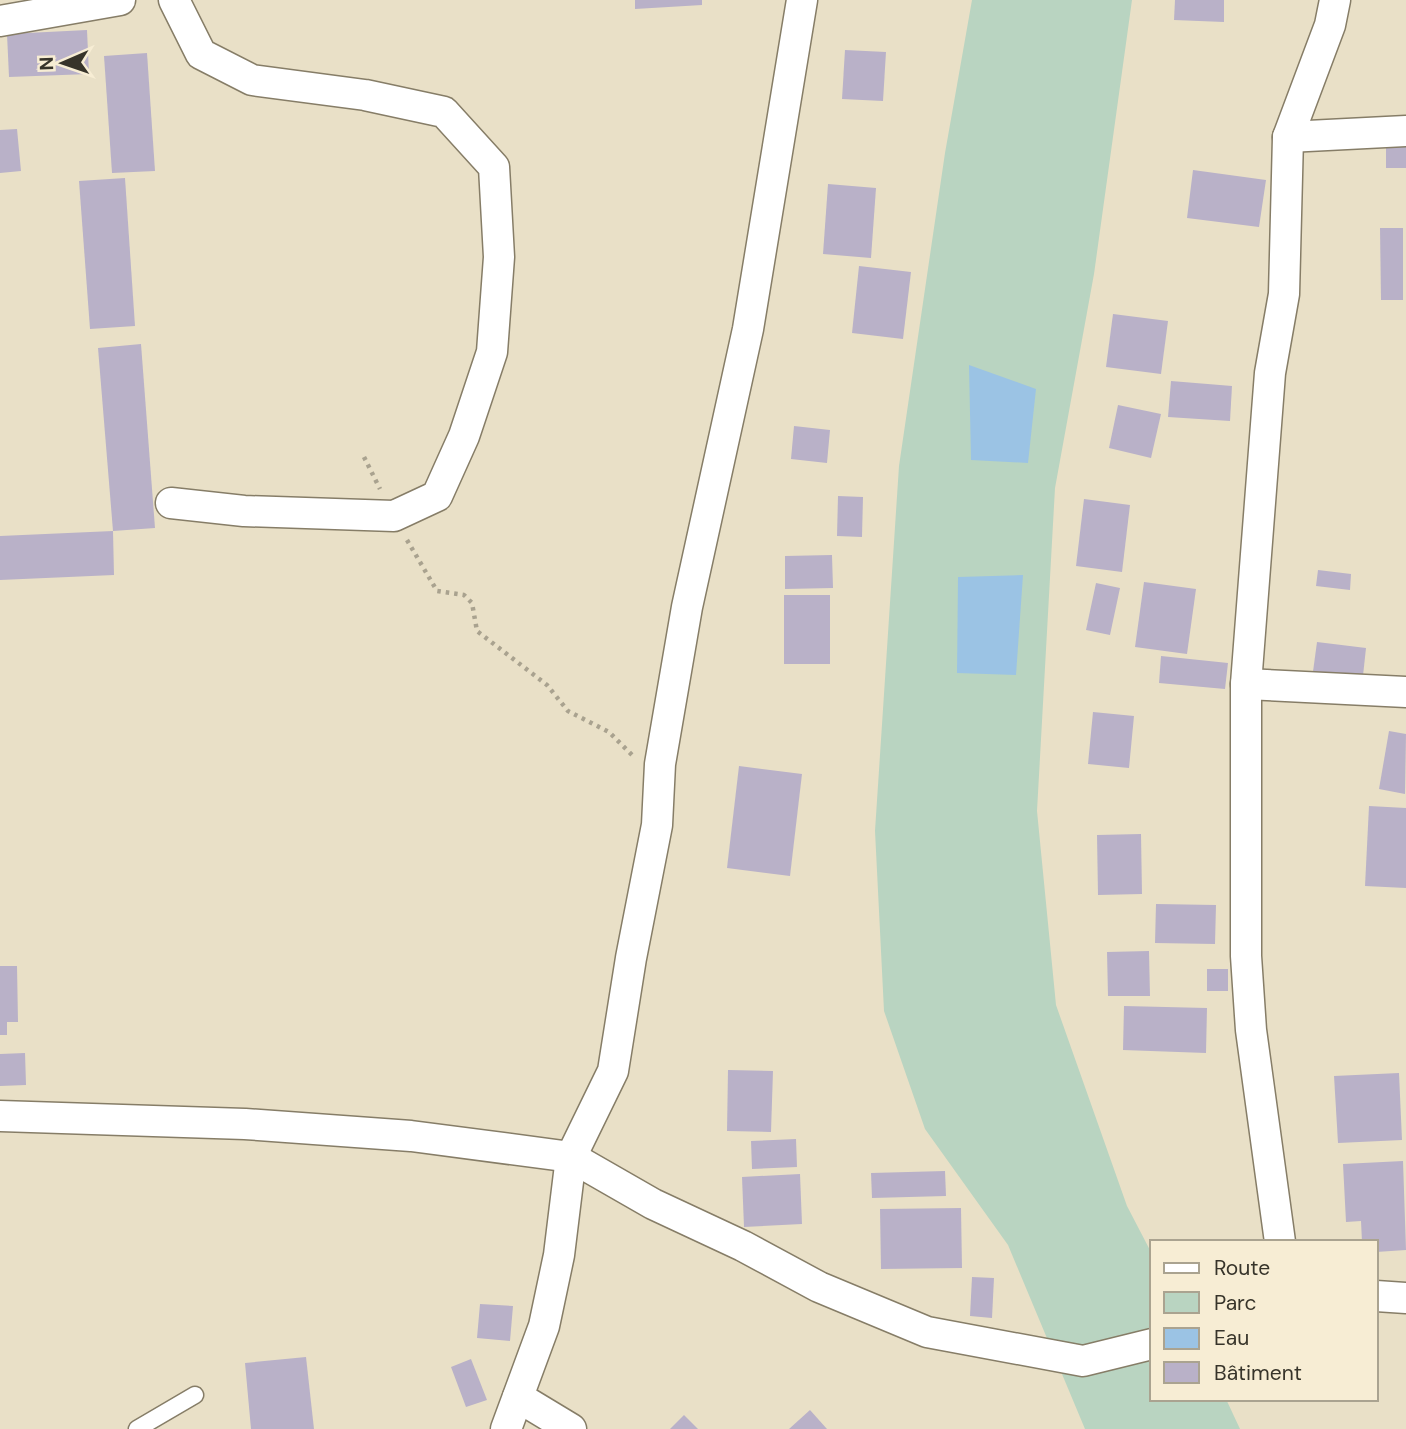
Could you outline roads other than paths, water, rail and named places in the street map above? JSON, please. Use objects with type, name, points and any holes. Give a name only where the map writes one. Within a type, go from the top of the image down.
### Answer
[{"type":"street","points":[[0,21],[84,3],[120,0]]},
{"type":"street","points":[[171,503],[244,511],[394,516],[437,496],[464,436],[492,352],[499,257],[494,167],[444,113],[365,95],[251,79],[201,54],[174,0]]},
{"type":"street","points":[[506,1429],[544,1326],[559,1255],[571,1157],[614,1072],[631,958],[657,825],[660,764],[687,607],[748,329],[802,0]]},
{"type":"street","points":[[1280,1240],[1251,1030],[1246,956],[1246,684],[1270,373],[1284,294],[1288,137],[1330,25],[1335,0]]},
{"type":"street","points":[[1288,137],[1406,131]]},
{"type":"street","points":[[1246,684],[1406,692]]},
{"type":"street","points":[[0,1116],[245,1124],[370,1133],[571,1157],[653,1204],[743,1246],[819,1287],[927,1332],[1083,1361],[1150,1344]]},
{"type":"street","points":[[1378,1296],[1406,1298]]},
{"type":"street","points":[[518,1397],[571,1429]]},
{"type":"lane","points":[[137,1429],[195,1395]]},
{"type":"water","points":[[969,365],[1036,389],[1028,463],[971,460]]},
{"type":"water","points":[[1023,575],[1016,675],[957,673],[958,577]]}]
